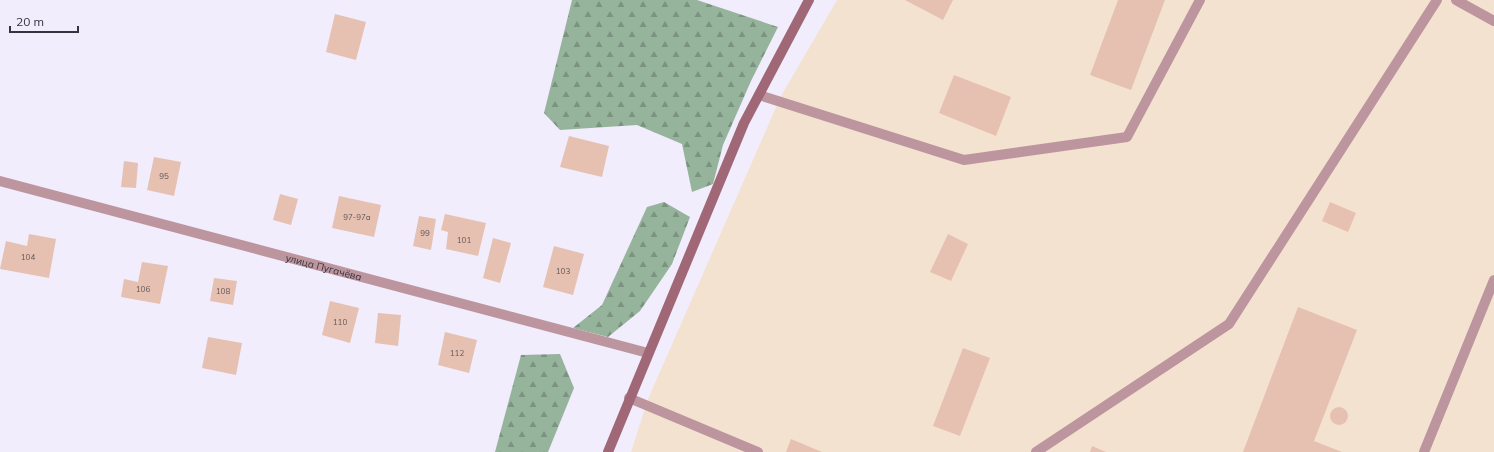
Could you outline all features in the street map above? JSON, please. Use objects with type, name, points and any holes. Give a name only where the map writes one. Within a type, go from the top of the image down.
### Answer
[{"type":"street","points":[[608,452],[629,398],[744,123],[809,0]]},
{"type":"street","points":[[759,95],[964,160],[1127,137],[1200,0]]},
{"type":"street","points":[[1036,452],[1229,324],[1437,0]]},
{"type":"street","points":[[1456,0],[1494,22]]},
{"type":"street","name":"улица Пугачёва","points":[[0,181],[648,353]]},
{"type":"street","points":[[1424,452],[1494,280]]},
{"type":"street","points":[[629,398],[758,452]]},
{"type":"shaded area","points":[[837,0],[1494,0],[1494,452],[631,452],[648,399],[781,96]]},
{"type":"green space","points":[[572,0],[697,0],[778,27],[751,81],[723,145],[713,184],[692,192],[682,144],[637,125],[560,130],[544,113]]},
{"type":"green space","points":[[664,202],[690,217],[672,264],[640,311],[608,337],[573,328],[602,305],[647,207]]},
{"type":"green space","points":[[560,354],[574,388],[548,452],[495,452],[521,355]]},
{"type":"building","points":[[905,0],[953,0],[943,20]]},
{"type":"building","points":[[1118,0],[1165,0],[1131,90],[1090,75]]},
{"type":"building","points":[[335,14],[366,22],[356,60],[326,52]]},
{"type":"building","points":[[954,75],[1011,97],[996,136],[939,113]]},
{"type":"building","points":[[569,136],[609,146],[602,177],[560,167]]},
{"type":"building","points":[[154,157],[181,162],[174,196],[147,190]]},
{"type":"building","points":[[124,161],[138,163],[136,188],[121,187]]},
{"type":"building","points":[[280,194],[298,199],[291,225],[273,220]]},
{"type":"building","points":[[339,196],[381,205],[374,237],[332,228]]},
{"type":"building","points":[[1330,202],[1356,213],[1348,232],[1322,221]]},
{"type":"building","points":[[445,214],[486,223],[478,256],[446,249],[448,232],[441,230]]},
{"type":"building","points":[[419,216],[436,219],[431,250],[413,246]]},
{"type":"building","points":[[29,234],[56,239],[49,278],[0,269],[6,241],[27,246]]},
{"type":"building","points":[[948,234],[968,244],[951,281],[930,272]]},
{"type":"building","points":[[493,238],[511,243],[500,283],[483,278]]},
{"type":"building","points":[[554,246],[584,254],[573,295],[543,287]]},
{"type":"building","points":[[142,262],[168,266],[160,304],[121,297],[124,279],[138,282]]},
{"type":"building","points":[[214,278],[237,281],[233,305],[210,301]]},
{"type":"building","points":[[330,301],[359,308],[350,343],[322,335]]},
{"type":"building","points":[[1298,307],[1357,330],[1314,441],[1342,452],[1243,452]]},
{"type":"building","points":[[378,313],[401,315],[398,346],[375,343]]},
{"type":"building","points":[[445,332],[477,340],[469,373],[438,365]]},
{"type":"building","points":[[208,337],[242,343],[236,375],[202,368]]},
{"type":"building","points":[[963,348],[990,358],[960,436],[933,426]]},
{"type":"building","points":[[1339,407],[1345,410],[1348,416],[1345,422],[1339,425],[1333,422],[1330,416],[1333,410]]},
{"type":"building","points":[[791,439],[822,452],[786,452]]},
{"type":"building","points":[[1092,446],[1106,452],[1090,452]]}]
